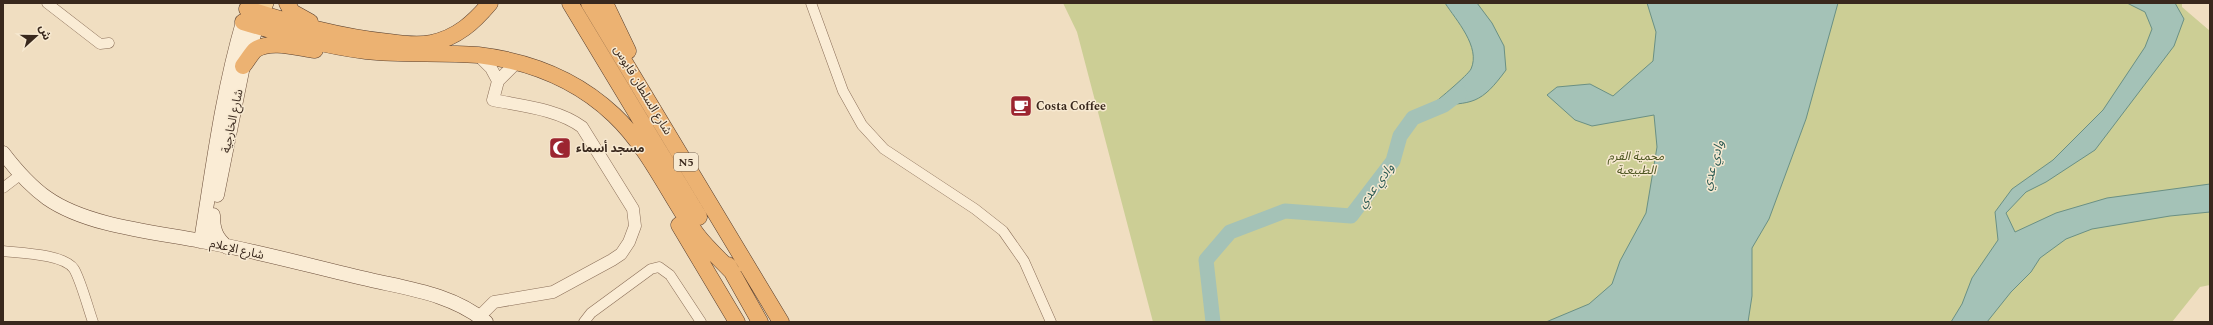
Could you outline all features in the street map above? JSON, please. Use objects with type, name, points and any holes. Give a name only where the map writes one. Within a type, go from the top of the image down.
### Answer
[{"type":"highway","points":[[287,3],[292,12],[300,18],[347,43]]},
{"type":"highway","points":[[244,66],[256,50],[270,46],[320,50],[347,43],[413,45],[430,44],[459,32],[476,21],[490,3]]},
{"type":"highway","name":"شارع السلطان قابوس","points":[[570,3],[733,273],[760,322]]},
{"type":"highway","name":"شارع السلطان قابوس","points":[[589,3],[782,322]]},
{"type":"highway","points":[[604,3],[619,28],[650,102]]},
{"type":"highway","points":[[254,13],[296,25],[368,51],[478,55],[517,62],[545,70],[580,89],[613,114],[629,130],[699,236],[733,273]]},
{"type":"highway","points":[[594,100],[629,143],[736,322]]},
{"type":"main road","name":"شارع الخارجية","points":[[204,242],[244,66],[254,13]]},
{"type":"main road","name":"شارع الخارجية","points":[[210,212],[222,106],[231,63],[254,13]]},
{"type":"main road","name":"شارع الإعلام","points":[[3,154],[20,175],[48,199],[67,209],[93,218],[136,229],[204,242],[436,294],[483,319]]},
{"type":"main road","points":[[181,238],[196,228],[210,212]]},
{"type":"main road","points":[[210,212],[214,233],[227,247]]},
{"type":"street","points":[[47,3],[100,44],[109,43]]},
{"type":"street","points":[[811,3],[843,91],[862,125],[884,149],[975,209],[1003,231],[1024,261],[1051,322]]},
{"type":"street","points":[[478,55],[492,68],[498,81]]},
{"type":"street","points":[[483,319],[494,302],[553,292],[612,260],[625,249],[635,226],[633,209],[582,127],[572,120],[557,114],[493,100],[498,81],[517,62]]},
{"type":"street","points":[[3,188],[20,175]]},
{"type":"street","points":[[3,251],[58,259],[68,263],[74,270],[93,322]]},
{"type":"street","points":[[584,322],[591,313],[651,269],[659,267],[670,275],[701,322]]},
{"type":"green space","name":"محمية القرم الطبيعية","points":[[1063,3],[2182,3],[2182,7],[2210,31],[2210,285],[2200,287],[2172,322],[1153,322],[1077,32]]},
{"type":"water","points":[[1445,3],[1477,3],[1492,23],[1504,46],[1506,70],[1490,90],[1475,100],[1457,104],[1432,105],[1469,72],[1473,61],[1473,52],[1466,34]]},
{"type":"water","points":[[1647,3],[1838,3],[1806,119],[1769,219],[1752,248],[1752,296],[1748,322],[1546,322],[1589,304],[1612,284],[1620,261],[1646,213],[1657,147],[1654,115],[1592,126],[1575,120],[1547,95],[1557,87],[1590,84],[1613,96],[1653,61],[1656,32]]},
{"type":"water","points":[[2127,3],[2175,3],[2184,19],[2174,46],[2095,150],[2046,182],[2026,192],[2006,213],[2015,232],[2056,213],[2107,198],[2210,184],[2210,212],[2170,216],[2092,229],[2066,239],[2040,258],[2031,272],[2011,292],[1987,322],[1951,322],[1962,304],[1972,278],[1998,240],[1995,212],[2012,189],[2053,160],[2103,110],[2145,47],[2152,29],[2145,12]]},
{"type":"waterway","name":"وادي عدي","points":[[1213,322],[1206,260],[1230,232],[1285,211],[1351,216],[1393,161],[1400,136],[1413,118],[1444,105],[1460,93]]},
{"type":"place","name":"Costa Coffee","points":[[1021,106]]},
{"type":"place","name":"مسجد أسماء","points":[[560,148]]}]
